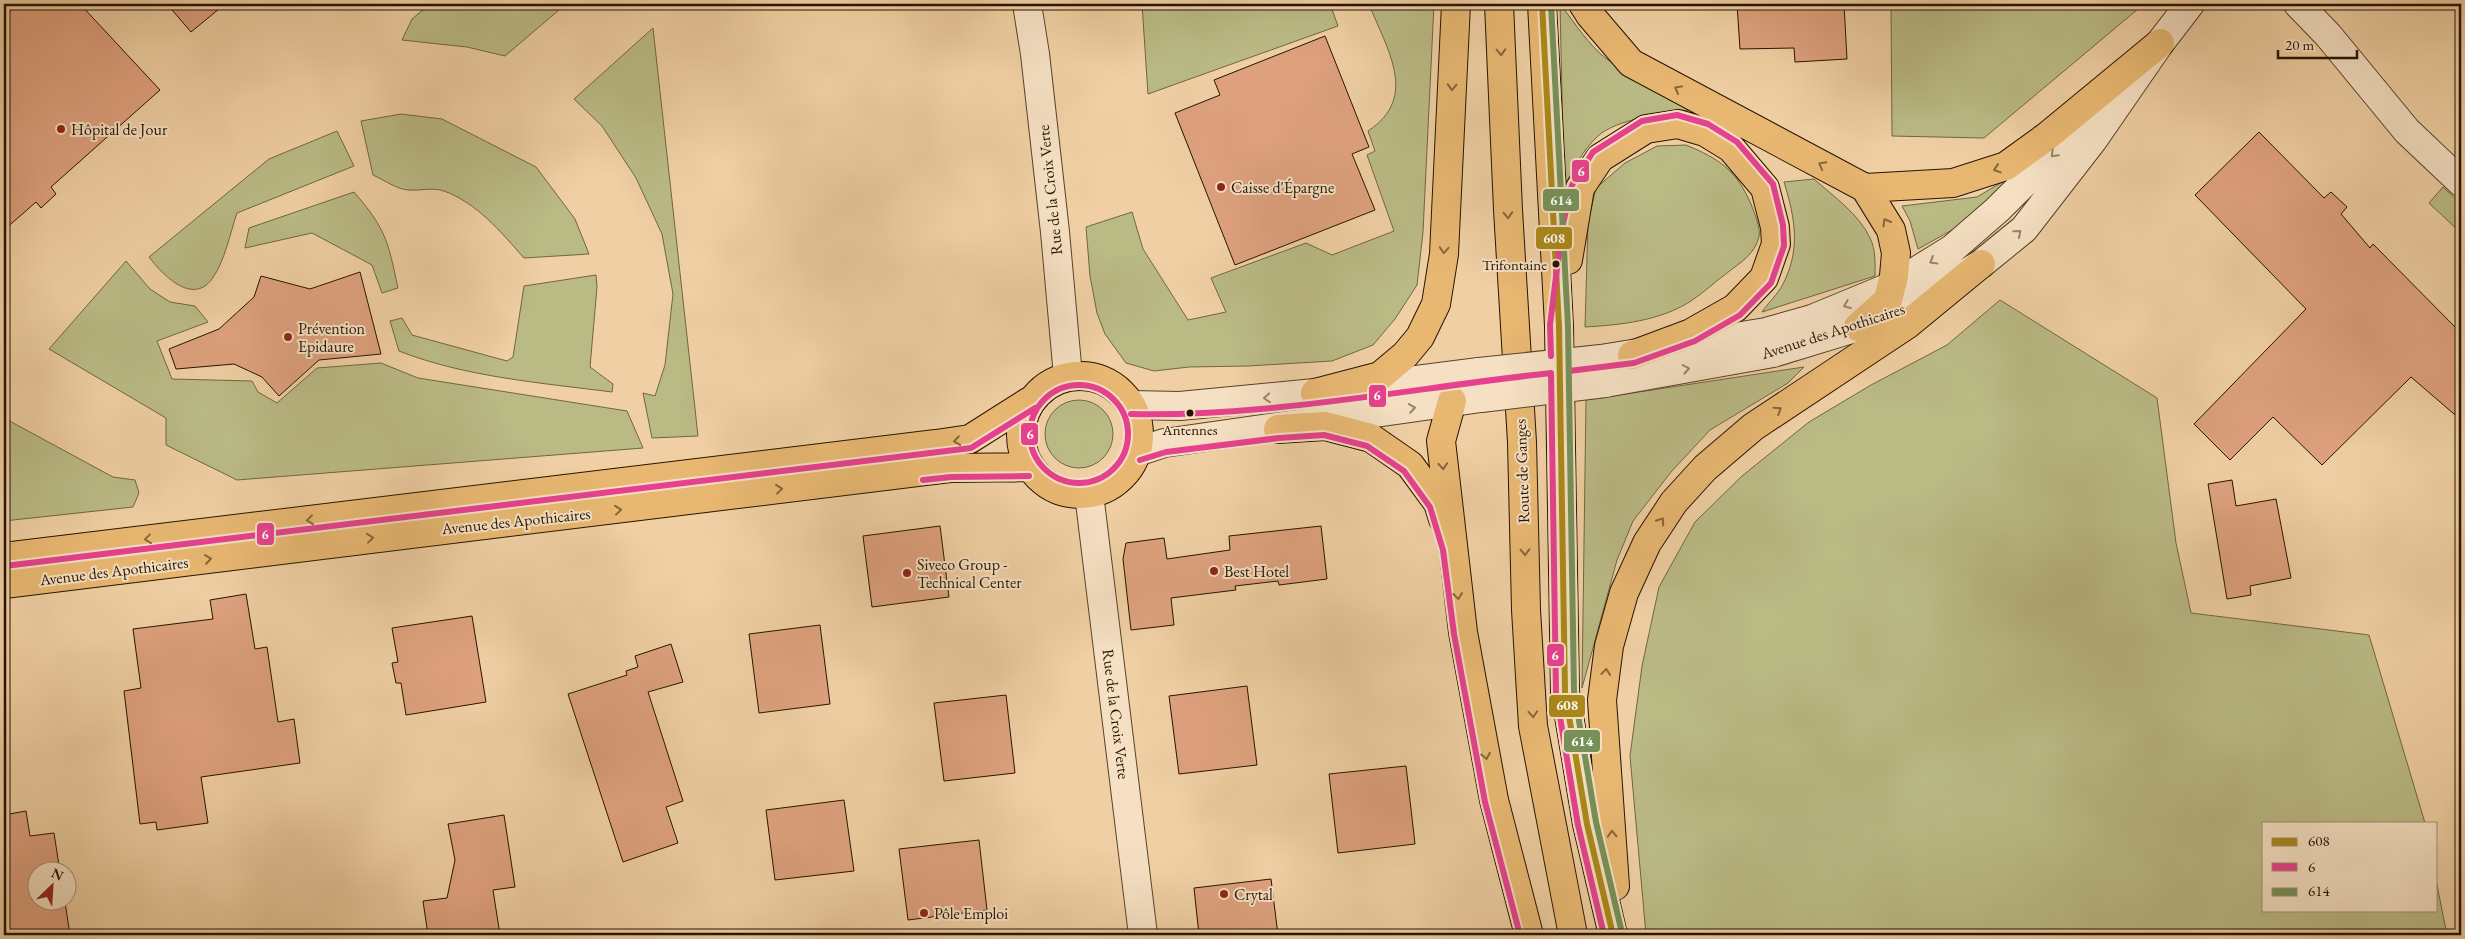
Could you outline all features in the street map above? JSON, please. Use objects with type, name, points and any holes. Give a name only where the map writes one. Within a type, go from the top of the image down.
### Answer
[{"type":"main road","points":[[1315,393],[1380,376],[1404,355],[1420,337],[1436,304],[1444,254],[1456,4]]},
{"type":"main road","name":"Route de Ganges","points":[[1499,4],[1508,210],[1522,442],[1526,610],[1534,726],[1573,935]]},
{"type":"main road","points":[[1542,4],[1559,326],[1565,692],[1587,824],[1613,935]]},
{"type":"main road","points":[[1583,4],[1590,15],[1631,63],[1865,188],[1891,230],[1896,253],[1892,286],[1888,300],[1858,327]]},
{"type":"main road","points":[[1865,188],[1953,183],[2006,166],[2046,137],[2160,43]]},
{"type":"main road","points":[[1559,326],[1571,230],[1580,188],[1600,158],[1646,129],[1678,124],[1704,132],[1731,148],[1765,188],[1775,226],[1776,244],[1764,278],[1735,308],[1691,333],[1632,355]]},
{"type":"main road","points":[[1617,935],[1602,700],[1609,646],[1624,593],[1647,543],[1680,495],[1705,468],[1753,427],[1908,324],[1981,264]]},
{"type":"main road","name":"Avenue des Apothicaires","points":[[1082,375],[1097,378],[1116,388],[1131,405],[1138,428],[1137,452],[1130,467],[1119,480],[1105,489],[1089,494],[1072,494],[1055,490],[1041,480],[1029,467],[1022,451],[1020,434],[1022,417],[1030,401],[1040,390],[1053,381],[1068,376],[1082,375]]},
{"type":"main road","name":"Avenue des Apothicaires","points":[[4,557],[936,444],[970,438],[1030,401]]},
{"type":"main road","points":[[1452,401],[1441,441],[1463,632],[1494,800],[1529,935]]},
{"type":"main road","points":[[1278,429],[1325,426],[1371,438],[1410,465],[1438,503],[1452,548]]},
{"type":"main road","name":"Avenue des Apothicaires","points":[[4,584],[950,468],[1029,467]]},
{"type":"street","name":"Rue de la Croix Verte","points":[[1027,4],[1035,54],[1055,232],[1068,376]]},
{"type":"street","name":"Avenue des Apothicaires","points":[[1131,405],[1180,406],[1315,393],[1480,385],[1773,353],[1900,313],[1981,264],[2024,229],[2093,140],[2160,43],[2190,4]]},
{"type":"street","points":[[2298,4],[2328,35],[2406,131],[2461,182]]},
{"type":"street","name":"Avenue des Apothicaires","points":[[1603,371],[1632,355],[1766,332],[1812,319],[1892,286],[1952,249],[1997,210],[2081,128],[2160,43]]},
{"type":"street","name":"Avenue des Apothicaires","points":[[1137,452],[1164,443],[1278,429],[1452,401],[1480,385]]},
{"type":"street","name":"Rue de la Croix Verte","points":[[1089,494],[1142,935]]},
{"type":"green space","points":[[430,4],[566,4],[505,56],[467,47],[402,40],[412,19]]},
{"type":"green space","points":[[1142,4],[1330,4],[1338,26],[1148,94]]},
{"type":"green space","points":[[1369,4],[1434,4],[1423,232],[1417,285],[1395,319],[1373,345],[1332,361],[1189,367],[1154,371],[1126,363],[1105,334],[1097,313],[1090,276],[1086,227],[1132,212],[1143,249],[1188,320],[1226,312],[1211,278],[1306,243],[1332,255],[1394,231],[1367,155],[1375,151],[1368,131],[1384,118],[1392,103],[1396,87],[1390,55]]},
{"type":"green space","points":[[1560,4],[1588,41],[1608,60],[1689,110],[1629,121],[1606,130],[1587,148],[1564,187]]},
{"type":"green space","points":[[1891,4],[2144,4],[1984,138],[1892,136]]},
{"type":"green space","points":[[653,28],[698,436],[652,438],[643,393],[655,396],[665,365],[673,294],[662,234],[636,178],[602,126],[574,99]]},
{"type":"green space","points":[[401,114],[442,119],[536,167],[575,219],[589,254],[524,258],[488,219],[456,196],[440,190],[405,190],[373,175],[361,121]]},
{"type":"green space","points":[[337,131],[354,166],[237,213],[217,272],[204,287],[196,289],[187,288],[178,284],[169,279],[149,257],[269,159]]},
{"type":"green space","points":[[1686,145],[1718,161],[1739,182],[1751,204],[1758,225],[1759,237],[1754,249],[1742,262],[1696,298],[1679,308],[1640,321],[1585,327],[1588,223],[1596,188],[1625,163],[1657,146]]},
{"type":"green space","points":[[2014,175],[1970,220],[1918,249],[1910,221],[1902,206],[1977,197]]},
{"type":"green space","points":[[1814,179],[1845,206],[1865,229],[1873,247],[1875,276],[1762,312],[1781,288],[1789,271],[1792,258],[1794,246],[1793,221],[1784,182]]},
{"type":"green space","points":[[2443,187],[2461,204],[2461,233],[2429,203]]},
{"type":"green space","points":[[354,192],[373,216],[384,236],[398,288],[382,293],[372,265],[312,233],[245,248],[249,228]]},
{"type":"green space","points":[[126,261],[150,289],[170,302],[195,306],[208,322],[157,341],[172,379],[252,381],[258,392],[277,403],[317,368],[381,363],[418,378],[627,411],[643,448],[237,480],[166,445],[166,418],[49,349]]},
{"type":"green space","points":[[596,275],[597,287],[590,367],[613,384],[612,392],[477,373],[424,360],[399,351],[390,321],[402,318],[412,335],[507,361],[513,357],[524,286]]},
{"type":"green space","points":[[2000,300],[2157,398],[2176,543],[2191,613],[2369,635],[2425,822],[2262,822],[2262,912],[2438,912],[2438,890],[2447,935],[1646,935],[1630,756],[1642,666],[1659,587],[1695,522],[1742,476],[1809,422],[1871,385],[1947,345]]},
{"type":"green space","points":[[1804,367],[1788,383],[1710,430],[1671,472],[1633,521],[1617,560],[1582,688],[1586,400]]},
{"type":"green space","points":[[1079,400],[1092,403],[1103,410],[1110,421],[1113,434],[1110,447],[1103,458],[1092,465],[1079,468],[1066,465],[1055,458],[1048,447],[1045,434],[1048,421],[1055,410],[1066,403]]},
{"type":"green space","points":[[4,418],[113,477],[135,480],[139,493],[133,507],[4,521],[9,502],[7,478],[4,476]]},
{"type":"building","name":"Hôpital de Jour","points":[[4,4],[80,4],[160,90],[51,187],[56,194],[41,208],[36,202],[4,230]]},
{"type":"building","points":[[167,4],[225,4],[191,32]]},
{"type":"building","points":[[1737,4],[1844,4],[1847,59],[1795,62],[1794,48],[1740,49]]},
{"type":"building","points":[[1325,36],[1369,147],[1352,154],[1375,210],[1235,265],[1175,113],[1220,95],[1214,80]]},
{"type":"building","points":[[2259,132],[2324,198],[2331,192],[2347,207],[2341,214],[2370,248],[2373,244],[2461,333],[2461,420],[2411,377],[2322,465],[2273,417],[2230,460],[2194,424],[2306,309],[2195,195]]},
{"type":"building","name":"Prévention Epidaure","points":[[360,272],[381,354],[319,360],[279,396],[262,377],[234,364],[176,369],[169,349],[219,329],[254,297],[261,276],[310,289]]},
{"type":"building","points":[[2232,480],[2236,506],[2276,499],[2291,578],[2250,586],[2251,595],[2227,599],[2208,484]]},
{"type":"building","name":"Siveco Group - Technical Center","points":[[940,526],[949,597],[872,607],[863,536]]},
{"type":"building","points":[[1321,526],[1327,579],[1279,585],[1278,581],[1235,586],[1236,590],[1171,598],[1174,625],[1131,630],[1123,559],[1126,543],[1164,538],[1167,559],[1230,550],[1229,536]]},
{"type":"building","points":[[246,594],[255,649],[267,647],[278,722],[294,719],[300,763],[201,777],[208,823],[157,830],[156,822],[140,824],[124,691],[141,688],[133,629],[213,619],[210,600]]},
{"type":"building","points":[[472,616],[486,702],[406,715],[401,683],[396,683],[392,663],[398,662],[392,628]]},
{"type":"building","points":[[820,625],[830,704],[759,713],[749,634]]},
{"type":"building","points":[[671,644],[683,682],[648,692],[683,801],[666,807],[678,843],[623,862],[568,694],[627,675],[626,671],[638,667],[635,656]]},
{"type":"building","points":[[1247,686],[1257,765],[1179,774],[1169,696]]},
{"type":"building","points":[[1006,695],[1015,773],[944,781],[934,703]]},
{"type":"building","points":[[1406,766],[1415,844],[1338,853],[1329,774]]},
{"type":"building","points":[[844,800],[854,871],[775,880],[766,810]]},
{"type":"building","points":[[26,811],[30,836],[54,833],[58,862],[28,862],[28,912],[67,912],[70,935],[4,935],[4,845],[7,845],[4,815]]},
{"type":"building","points":[[504,815],[515,887],[493,890],[500,935],[428,935],[423,901],[447,898],[455,860],[448,824]]},
{"type":"building","points":[[979,840],[987,910],[908,920],[899,849]]},
{"type":"building","points":[[1271,879],[1278,935],[1199,935],[1194,888]]},
{"type":"transit line","name":"608","points":[[1542,4],[1559,326],[1565,692],[1587,824],[1613,935]]},
{"type":"transit line","name":"614","points":[[1551,4],[1568,326],[1574,691],[1596,822],[1622,933]]},
{"type":"transit line","name":"6","points":[[1551,356],[1550,325],[1562,228],[1572,185],[1593,152],[1642,121],[1677,115],[1708,124],[1737,142],[1773,184],[1783,225],[1784,246],[1771,283],[1740,315],[1695,341],[1634,363],[1569,371]]},
{"type":"transit line","name":"6","points":[[1131,414],[1183,414],[1288,406],[1551,373],[1556,693],[1578,825],[1604,935]]},
{"type":"transit line","name":"6","points":[[1079,385],[1098,388],[1114,399],[1125,415],[1128,434],[1125,453],[1114,469],[1098,480],[1079,483],[1060,480],[1044,469],[1033,453],[1030,434],[1033,415],[1044,399],[1060,388],[1079,385]]},
{"type":"transit line","name":"6","points":[[5,566],[971,448],[1035,408]]},
{"type":"transit line","name":"6","points":[[1140,460],[1166,452],[1279,438],[1324,435],[1367,446],[1404,471],[1430,507],[1443,550],[1454,634],[1485,802],[1520,935]]},
{"type":"transit line","name":"6","points":[[923,480],[951,477],[1029,476]]},
{"type":"place","name":"Hôpital de Jour","points":[[61,129]]},
{"type":"place","name":"Caisse d'Épargne","points":[[1221,187]]},
{"type":"place","name":"Trifontaine","points":[[1556,264]]},
{"type":"place","name":"Prévention Epidaure","points":[[288,337]]},
{"type":"place","name":"Antennes","points":[[1190,413]]},
{"type":"place","name":"Best Hotel","points":[[1214,571]]},
{"type":"place","name":"Siveco Group - Technical Center","points":[[907,573]]},
{"type":"place","name":"Crytal","points":[[1224,894]]},
{"type":"place","name":"Pôle Emploi","points":[[924,913]]}]
